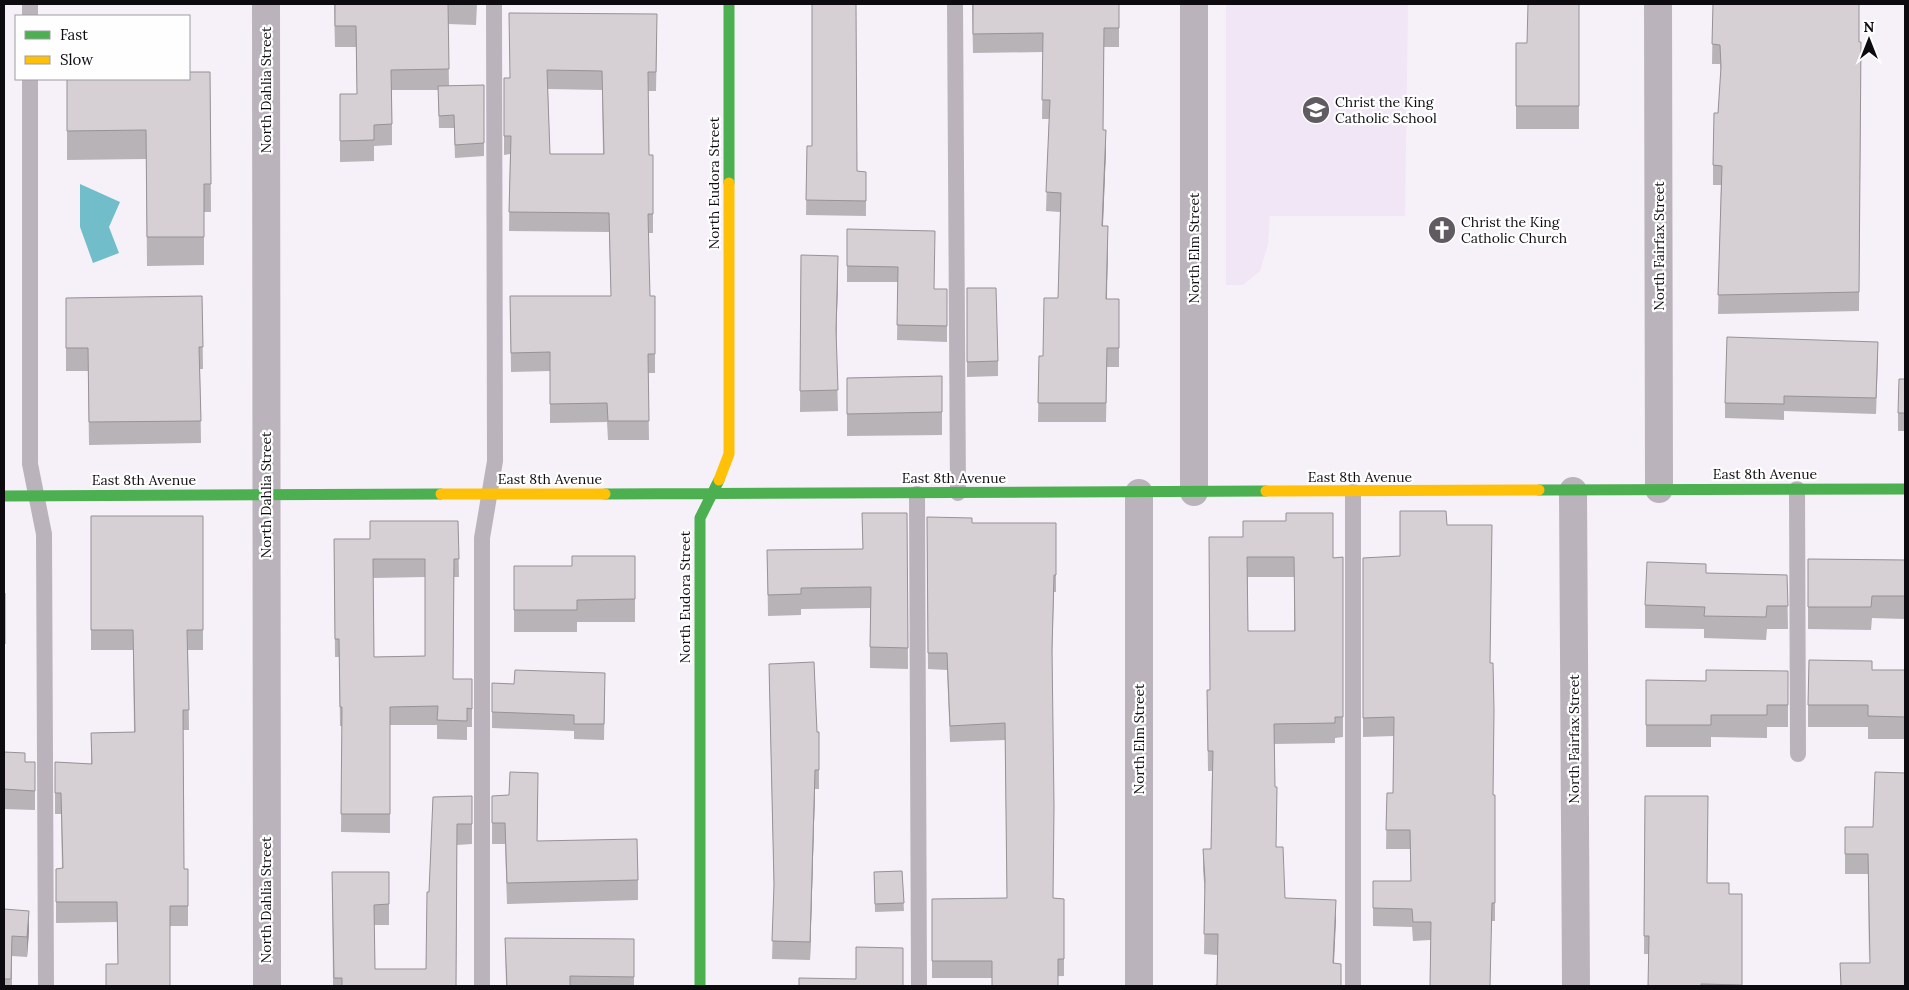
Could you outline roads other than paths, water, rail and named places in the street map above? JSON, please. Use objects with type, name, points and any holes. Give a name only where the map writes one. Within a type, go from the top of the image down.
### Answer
[{"type":"street","name":"North Dahlia Street","points":[[266,4],[266,986]]},
{"type":"street","name":"North Eudora Street","points":[[700,986],[700,518],[713,494],[729,454],[729,4]]},
{"type":"street","name":"North Elm Street","points":[[1194,4],[1194,492]]},
{"type":"street","name":"North Fairfax Street","points":[[1658,4],[1659,489]]},
{"type":"street","name":"East 8th Avenue","points":[[4,496],[918,494],[1659,489],[1905,490]]},
{"type":"street","name":"North Fairfax Street","points":[[1573,491],[1576,986]]},
{"type":"street","name":"North Elm Street","points":[[1139,492],[1139,986]]},
{"type":"lane","points":[[482,986],[482,538],[495,461],[494,4]]},
{"type":"lane","points":[[955,4],[958,493]]},
{"type":"lane","points":[[30,80],[30,464],[44,534],[46,986]]},
{"type":"lane","points":[[1797,490],[1798,754]]},
{"type":"lane","points":[[1353,492],[1354,986]]},
{"type":"lane","points":[[918,494],[919,986]]},
{"type":"water","points":[[80,184],[120,202],[109,227],[119,253],[93,263],[80,227]]},
{"type":"place","name":"Christ the King Catholic School","points":[[1316,110]]},
{"type":"place","name":"Christ the King Catholic Church","points":[[1442,230]]}]
